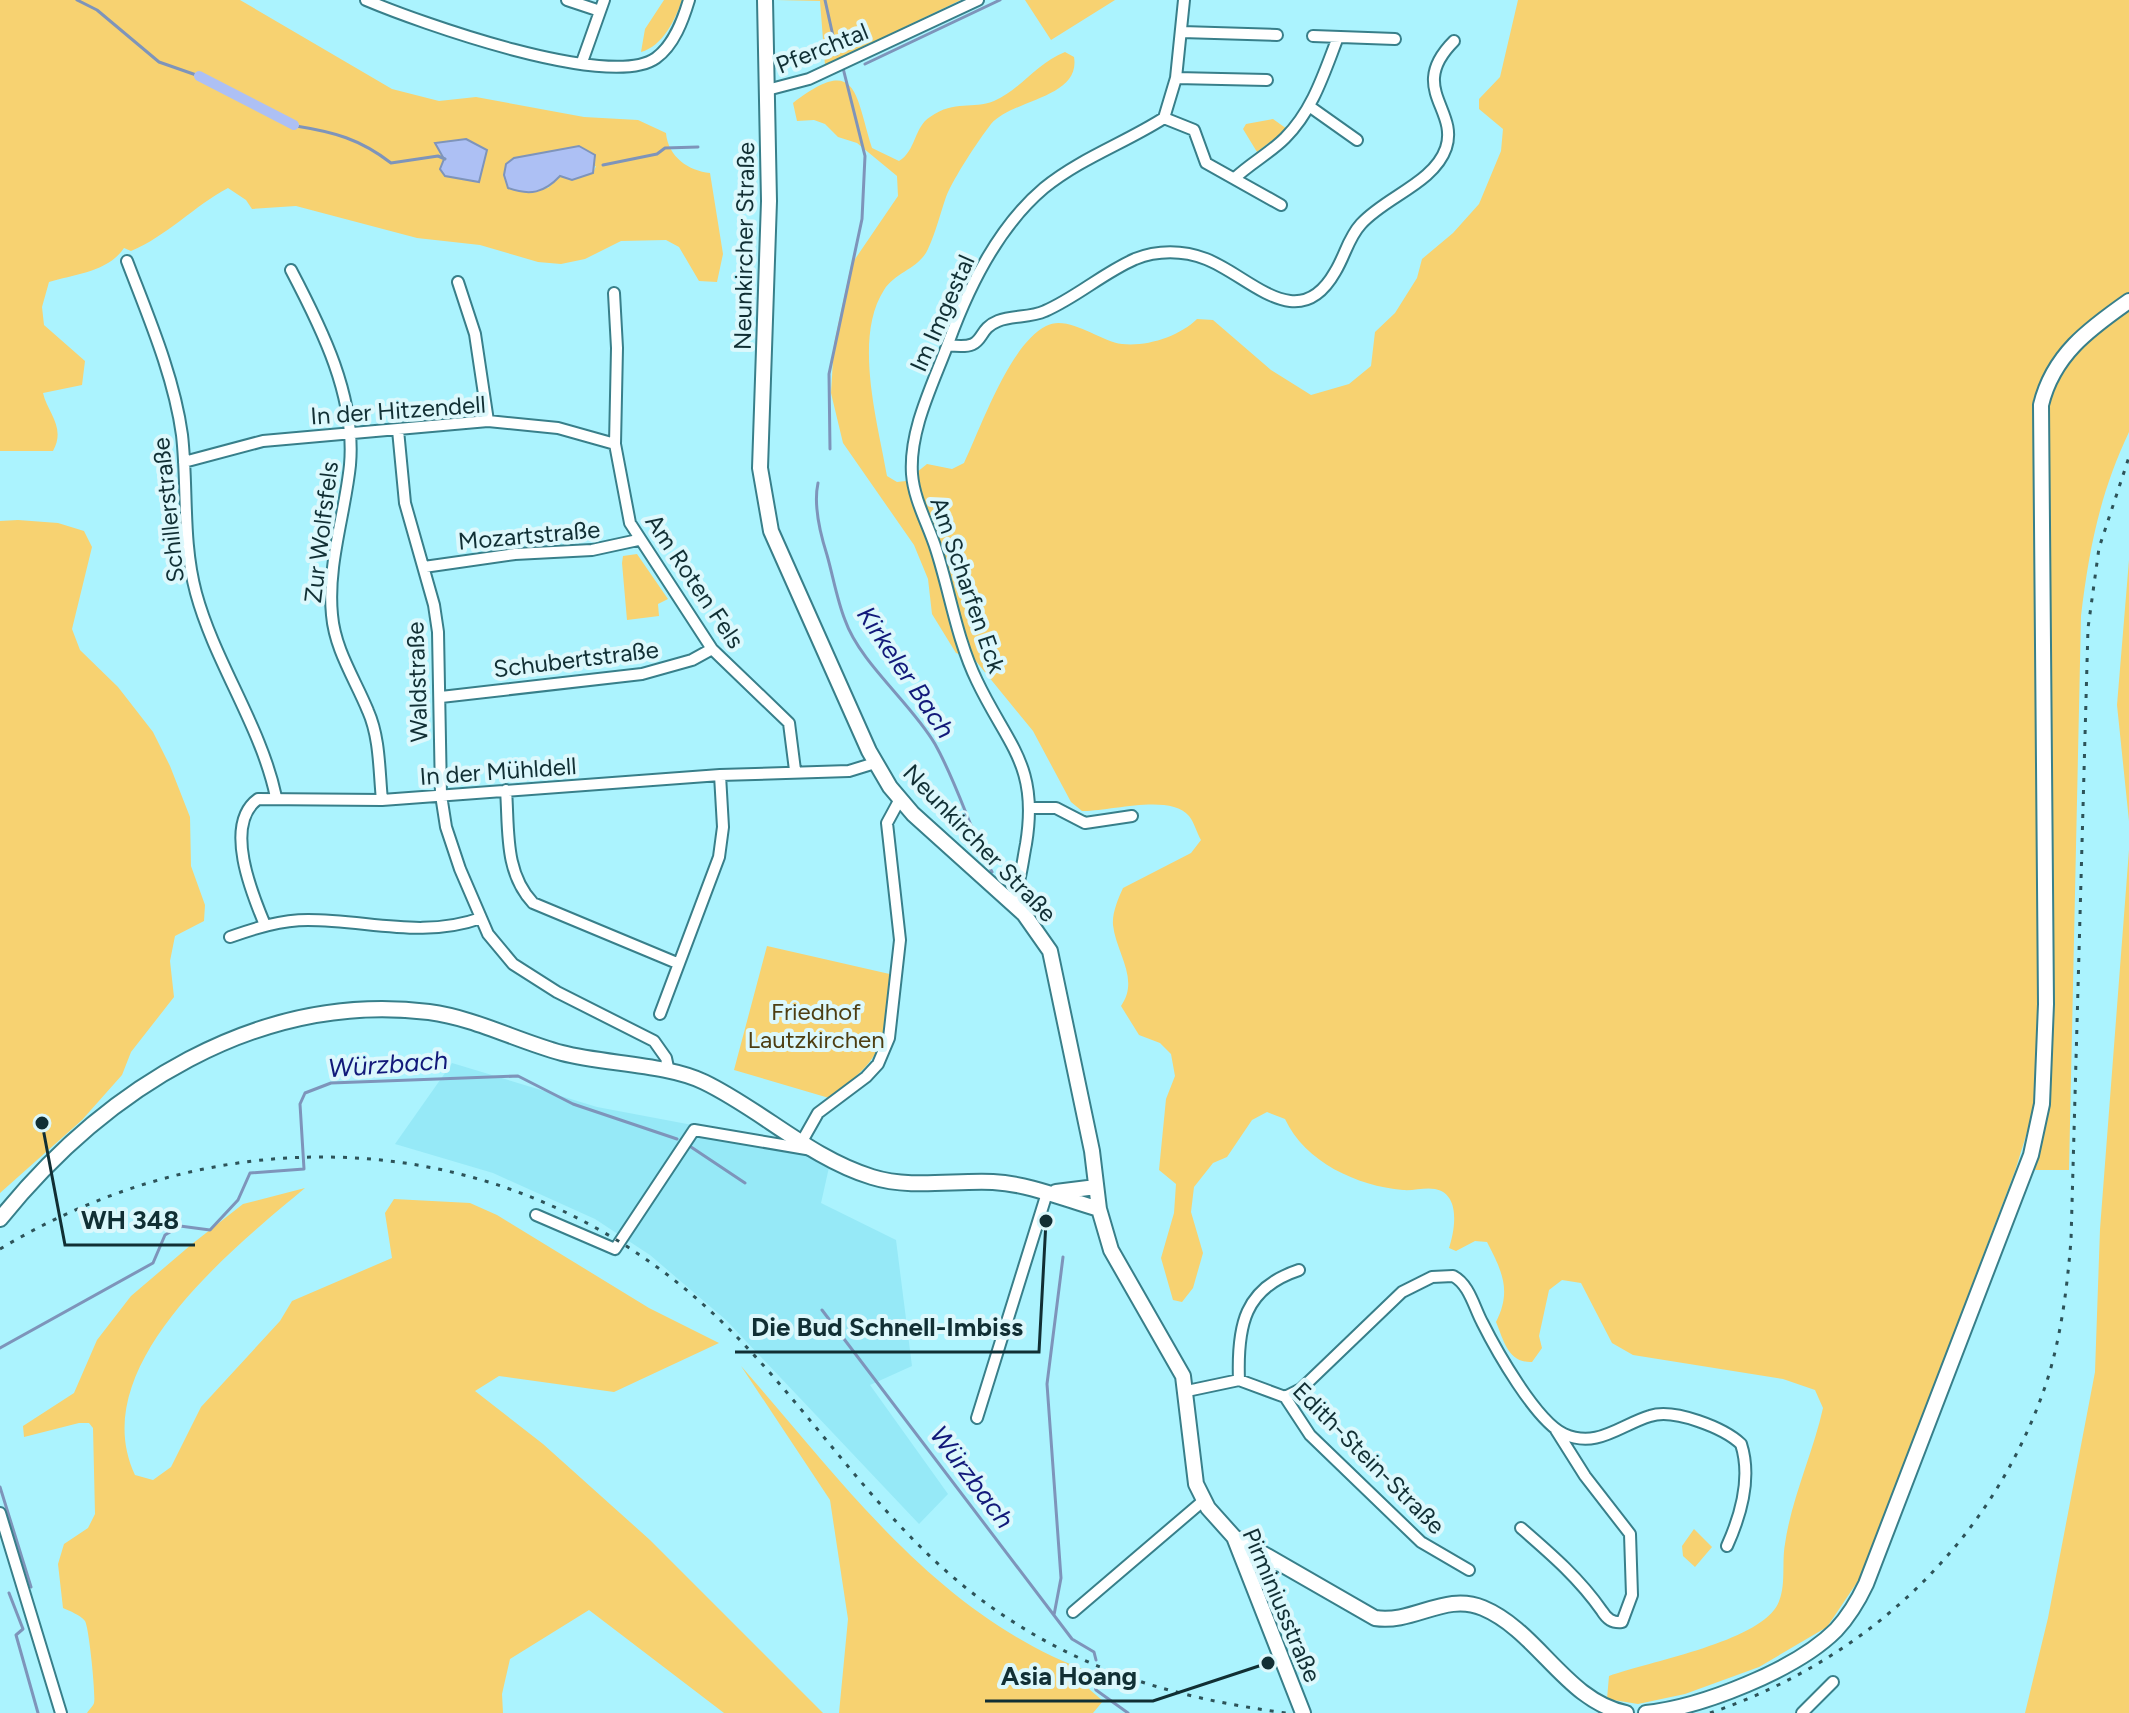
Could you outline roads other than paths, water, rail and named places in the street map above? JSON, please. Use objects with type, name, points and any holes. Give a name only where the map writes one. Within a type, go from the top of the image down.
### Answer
[{"type":"main road","name":"Neunkircher Straße","points":[[765,0],[769,226],[762,490],[771,531],[875,763],[900,799],[1037,928],[1050,951],[1099,1209]]},
{"type":"main road","points":[[1646,1713],[1717,1695],[1770,1672],[1820,1643],[1848,1616],[1866,1584],[2031,1155],[2042,1104],[2046,1004],[2041,405],[2052,372],[2067,350],[2129,301]]},
{"type":"main road","points":[[0,1219],[50,1165],[120,1101],[172,1067],[237,1035],[318,1014],[370,1010],[429,1012],[477,1023],[585,1059],[669,1072],[703,1081],[807,1146],[876,1179],[993,1182],[1047,1193],[1099,1209]]},
{"type":"main road","points":[[1047,1193],[1096,1187]]},
{"type":"main road","name":"Pirminiusstraße","points":[[1099,1209],[1117,1263],[1175,1360],[1187,1391],[1192,1468],[1203,1501],[1234,1537],[1303,1713]]},
{"type":"main road","points":[[1234,1537],[1375,1618],[1401,1620],[1445,1604],[1485,1609],[1607,1707],[1626,1713]]},
{"type":"main road","points":[[1252,1580],[1261,1565],[1276,1561]]},
{"type":"street","points":[[366,0],[449,32],[514,50],[619,67],[655,59],[672,39],[689,0]]},
{"type":"street","points":[[567,0],[600,11]]},
{"type":"street","points":[[582,62],[604,0]]},
{"type":"street","name":"Pferchtal","points":[[767,90],[809,79],[978,0]]},
{"type":"street","points":[[1184,0],[1176,78],[1164,118],[1194,130],[1206,163],[1281,205]]},
{"type":"street","points":[[1182,32],[1277,35]]},
{"type":"street","points":[[1313,36],[1395,39]]},
{"type":"street","points":[[1235,178],[1286,137],[1309,106],[1338,37]]},
{"type":"street","points":[[948,345],[971,345],[997,321],[1044,312],[1134,260],[1154,253],[1176,252],[1204,258],[1279,300],[1298,301],[1321,292],[1361,224],[1432,170],[1443,155],[1448,133],[1435,98],[1434,82],[1438,62],[1454,41]]},
{"type":"street","points":[[1176,78],[1267,80]]},
{"type":"street","points":[[1309,106],[1357,140]]},
{"type":"street","name":"Im Imgestal","points":[[912,460],[919,423],[948,345],[968,295],[995,247],[1042,190],[1087,159],[1164,118]]},
{"type":"street","name":"Schillerstraße","points":[[127,261],[173,394],[184,462],[188,553],[196,593],[210,637],[266,763],[276,797]]},
{"type":"street","name":"Zur Wolfsfels","points":[[291,270],[331,358],[351,433],[350,467],[332,584],[332,617],[341,654],[373,725],[382,800]]},
{"type":"street","points":[[458,282],[475,334],[488,421]]},
{"type":"street","name":"Am Roten Fels","points":[[614,293],[617,348],[615,444],[625,505],[638,540],[712,649],[789,723],[795,770]]},
{"type":"street","name":"In der Hitzendell","points":[[184,462],[263,441],[488,421],[558,428],[615,444]]},
{"type":"street","name":"Waldstraße","points":[[398,430],[405,503],[424,567],[438,632],[441,795],[451,845],[481,918],[499,950],[513,964],[557,992],[654,1041],[666,1058],[669,1072]]},
{"type":"street","name":"Am Scharfen Eck","points":[[912,460],[916,496],[936,550],[965,650],[977,682],[1023,763],[1031,808],[1019,883],[1011,902]]},
{"type":"street","name":"Mozartstraße","points":[[424,567],[504,555],[592,550],[638,540]]},
{"type":"street","name":"Schubertstraße","points":[[441,697],[642,674],[692,660],[712,649]]},
{"type":"street","name":"In der Mühldell","points":[[276,797],[382,800],[795,770],[849,771],[875,763]]},
{"type":"street","points":[[660,1014],[719,857],[723,827],[720,775]]},
{"type":"street","points":[[506,790],[512,868],[523,892],[533,903],[677,963]]},
{"type":"street","points":[[265,925],[244,870],[244,817],[246,809],[258,799],[276,797]]},
{"type":"street","points":[[536,1215],[615,1249],[694,1130],[799,1151],[807,1146],[818,1113],[866,1077],[878,1064],[889,1038],[900,940],[887,823],[900,799]]},
{"type":"street","points":[[1031,808],[1056,808],[1085,823],[1132,816]]},
{"type":"street","points":[[230,937],[265,925],[306,920],[419,929],[453,926],[481,918]]},
{"type":"street","points":[[977,1418],[1047,1193]]},
{"type":"street","points":[[1187,1391],[1239,1380],[1239,1352],[1251,1302],[1273,1280],[1299,1270]]},
{"type":"street","points":[[1285,1397],[1301,1389],[1402,1292],[1432,1277],[1453,1276],[1466,1288],[1502,1358],[1630,1534],[1632,1595],[1622,1622],[1611,1622],[1578,1579],[1521,1528]]},
{"type":"street","name":"Edith-Stein-Straße","points":[[1239,1380],[1285,1397],[1310,1435],[1400,1522],[1430,1548],[1469,1570]]},
{"type":"street","points":[[1556,1430],[1576,1439],[1598,1439],[1651,1415],[1671,1415],[1728,1434],[1741,1444],[1745,1464],[1742,1504],[1727,1546]]},
{"type":"street","points":[[1073,1612],[1203,1501]]},
{"type":"street","points":[[0,1513],[61,1713]]},
{"type":"street","points":[[1802,1713],[1833,1682]]},
{"type":"waterway","points":[[77,0],[97,10],[159,62],[199,76]]},
{"type":"waterway","name":"Kirkeler Bach","points":[[825,0],[837,54]]},
{"type":"waterway","points":[[865,64],[1000,0]]},
{"type":"waterway","name":"Kirkeler Bach","points":[[830,449],[829,374],[862,219],[865,156],[843,68]]},
{"type":"waterway","points":[[199,76],[294,125]]},
{"type":"waterway","points":[[296,126],[346,138],[391,163],[438,156],[445,159]]},
{"type":"waterway","points":[[603,165],[657,154],[665,148],[698,147]]},
{"type":"waterway","name":"Kirkeler Bach","points":[[818,483],[816,501],[820,529],[837,596],[852,636],[935,744],[992,872]]},
{"type":"waterway","name":"Würzbach","points":[[0,1348],[153,1263],[165,1235],[180,1226],[210,1230],[238,1200],[250,1173],[304,1169],[300,1104],[305,1093],[331,1083],[518,1076],[573,1104],[677,1139]]},
{"type":"waterway","name":"Würzbach","points":[[688,1145],[745,1183]]},
{"type":"waterway","name":"Kirkeler Bach","points":[[1054,1615],[1061,1578],[1047,1384],[1063,1257]]},
{"type":"waterway","name":"Würzbach","points":[[822,1310],[1072,1639],[1094,1652],[1096,1660]]},
{"type":"waterway","points":[[0,1487],[31,1587]]},
{"type":"waterway","points":[[9,1593],[23,1629],[16,1635],[38,1713]]},
{"type":"waterway","name":"Würzbach","points":[[1093,1679],[1096,1690],[1128,1713]]},
{"type":"railway","points":[[1710,1713],[1767,1690],[1821,1662],[1871,1628],[1917,1588],[1957,1544],[1993,1495],[2022,1442],[2046,1384],[2063,1313],[2071,1240],[2088,628],[2099,548],[2129,457]]},
{"type":"railway","points":[[0,1249],[90,1204],[183,1173],[278,1159],[373,1159],[466,1176],[556,1208],[641,1256],[720,1320],[784,1389],[906,1532],[939,1565],[1011,1620],[1047,1642],[1122,1675],[1201,1698],[1286,1713]]},
{"type":"place","name":"WH 348","points":[[42,1123]]},
{"type":"place","name":"Die Bud Schnell-Imbiss","points":[[1046,1221]]},
{"type":"place","name":"Asia Hoang","points":[[1268,1663]]},
{"type":"park label","name":"Friedhof Lautzkirchen","points":[[816,1025]]}]
